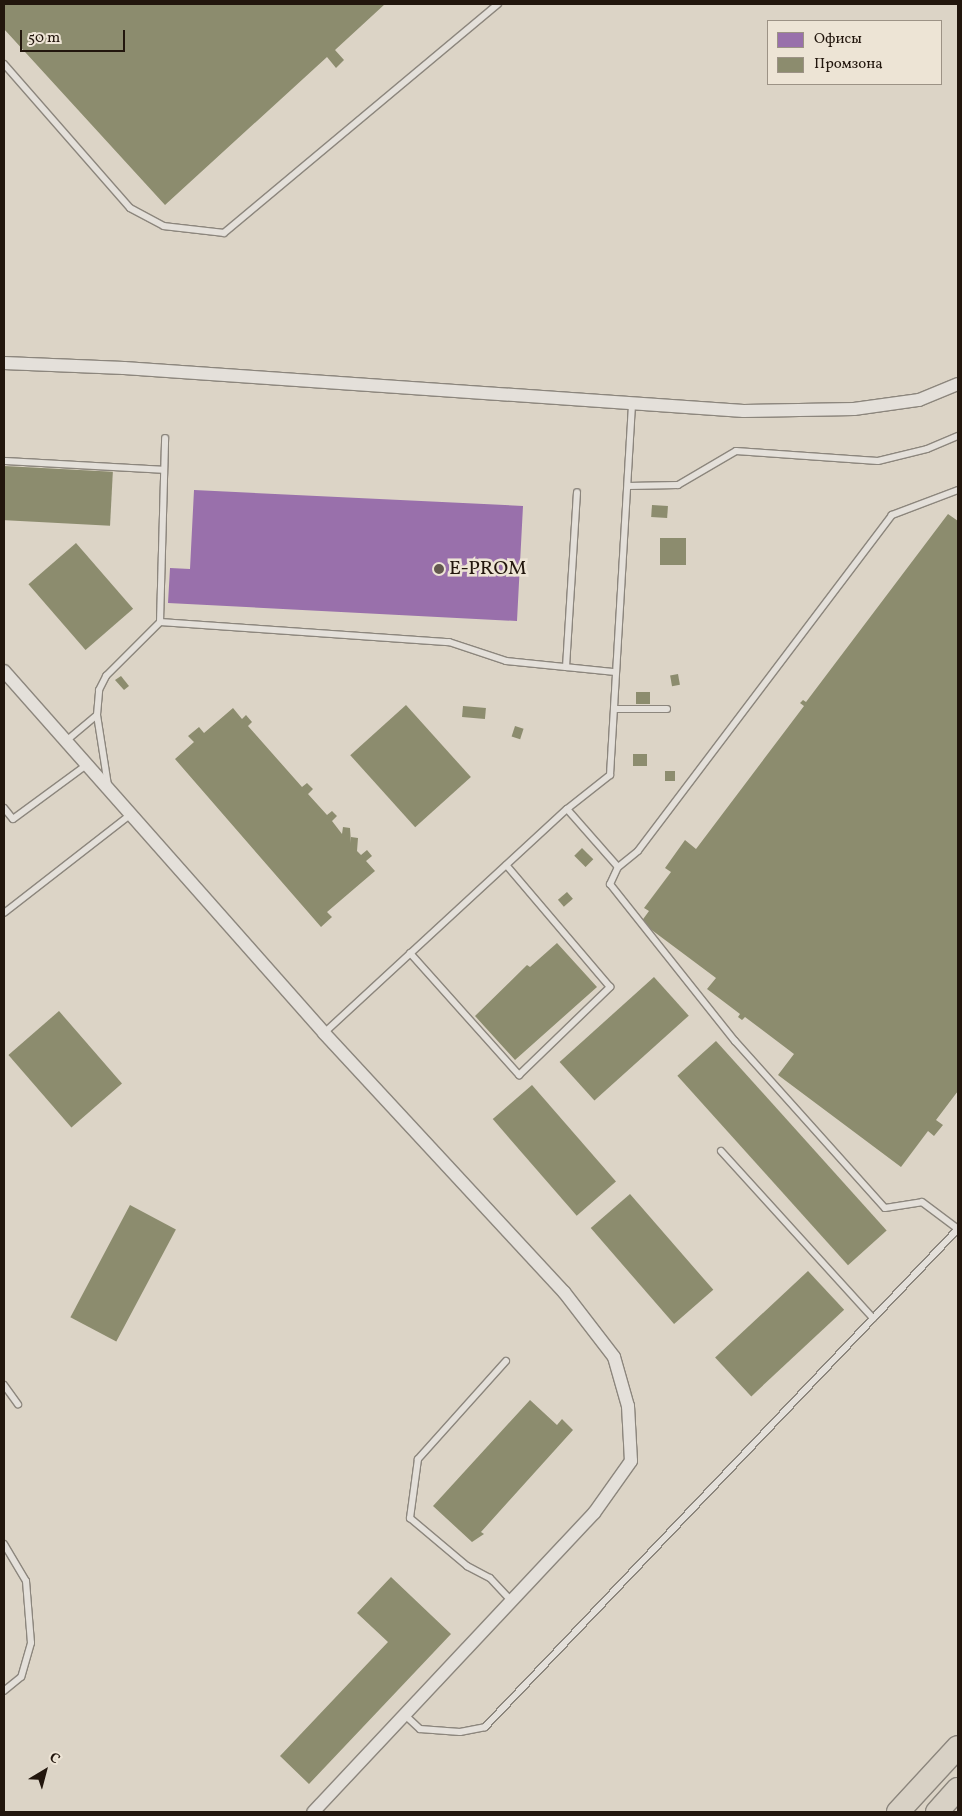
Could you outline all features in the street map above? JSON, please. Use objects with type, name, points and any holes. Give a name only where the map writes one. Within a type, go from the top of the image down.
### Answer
[{"type":"highway","points":[[898,1812],[958,1747]]},
{"type":"highway","points":[[936,1812],[958,1789]]},
{"type":"street","points":[[4,363],[134,368],[632,404],[744,410],[854,409],[919,400],[958,384]]},
{"type":"street","points":[[4,671],[132,813],[324,1033],[564,1292],[614,1357],[628,1406],[631,1461],[594,1513],[406,1716],[313,1812]]},
{"type":"street","points":[[326,1812],[331,1793]]},
{"type":"lane","points":[[4,64],[130,208],[164,226],[224,233],[498,4]]},
{"type":"lane","points":[[324,1033],[567,809],[610,775],[632,404]]},
{"type":"lane","points":[[628,486],[678,485],[736,451],[878,461],[927,449],[958,436]]},
{"type":"lane","points":[[108,787],[97,715],[99,690],[106,676],[160,622],[165,438]]},
{"type":"lane","points":[[4,461],[164,470]]},
{"type":"lane","points":[[406,1716],[420,1729],[460,1732],[484,1727],[958,1229],[922,1202],[885,1208],[736,1041],[610,884],[618,866],[638,851],[892,515],[958,490]]},
{"type":"lane","points":[[566,667],[577,492]]},
{"type":"lane","points":[[160,622],[449,642],[506,661],[615,672]]},
{"type":"lane","points":[[614,709],[668,709]]},
{"type":"lane","points":[[66,741],[97,715]]},
{"type":"lane","points":[[4,808],[13,819],[88,764]]},
{"type":"lane","points":[[567,809],[618,866]]},
{"type":"lane","points":[[4,913],[111,833],[132,813]]},
{"type":"lane","points":[[410,953],[519,1075],[610,987],[506,865]]},
{"type":"lane","points":[[721,1151],[874,1318]]},
{"type":"lane","points":[[506,1361],[418,1459],[410,1518],[467,1566],[490,1578],[512,1602]]},
{"type":"lane","points":[[4,1385],[18,1404]]},
{"type":"lane","points":[[4,1544],[26,1581],[31,1643],[21,1677],[4,1691]]},
{"type":"building: Офисы","points":[[194,490],[523,506],[517,621],[168,603],[170,568],[190,569]]},
{"type":"building: Промзона","points":[[4,4],[385,4],[335,50],[344,60],[336,68],[327,57],[165,205],[4,29]]},
{"type":"building: Промзона","points":[[4,466],[113,472],[110,526],[4,520]]},
{"type":"building: Промзона","points":[[652,505],[668,506],[667,518],[651,517]]},
{"type":"building: Промзона","points":[[948,514],[958,521],[958,1091],[936,1120],[943,1125],[934,1136],[928,1131],[901,1167],[778,1075],[794,1054],[745,1017],[742,1020],[738,1017],[740,1014],[707,989],[716,978],[641,922],[649,911],[644,908],[671,872],[665,868],[685,840],[696,849],[804,706],[800,703],[803,700],[806,702]]},
{"type":"building: Промзона","points":[[660,538],[686,538],[686,565],[660,565]]},
{"type":"building: Промзона","points":[[76,543],[133,609],[86,650],[28,584]]},
{"type":"building: Промзона","points":[[678,674],[680,685],[672,686],[670,675]]},
{"type":"building: Промзона","points":[[121,676],[129,686],[124,690],[115,680]]},
{"type":"building: Промзона","points":[[636,692],[650,692],[650,704],[636,704]]},
{"type":"building: Промзона","points":[[406,705],[471,777],[415,827],[350,755]]},
{"type":"building: Промзона","points":[[463,706],[486,708],[485,719],[462,717]]},
{"type":"building: Промзона","points":[[233,708],[242,719],[246,715],[252,722],[248,726],[302,787],[307,783],[313,789],[308,794],[327,815],[332,811],[337,816],[332,821],[342,834],[343,827],[350,828],[351,843],[351,837],[358,838],[357,851],[361,855],[367,850],[372,856],[366,861],[375,871],[327,912],[332,917],[321,927],[175,759],[194,742],[188,736],[199,727],[204,733]]},
{"type":"building: Промзона","points":[[515,726],[524,729],[520,739],[512,736]]},
{"type":"building: Промзона","points":[[633,754],[647,754],[647,766],[633,766]]},
{"type":"building: Промзона","points":[[665,771],[675,771],[675,781],[665,781]]},
{"type":"building: Промзона","points":[[582,848],[593,859],[586,867],[574,856]]},
{"type":"building: Промзона","points":[[567,892],[573,899],[564,907],[558,900]]},
{"type":"building: Промзона","points":[[557,943],[597,987],[515,1060],[475,1016],[527,965],[530,967]]},
{"type":"building: Промзона","points":[[654,977],[689,1016],[594,1101],[560,1062]]},
{"type":"building: Промзона","points":[[59,1011],[122,1083],[71,1127],[8,1055]]},
{"type":"building: Промзона","points":[[716,1041],[887,1231],[848,1265],[677,1076]]},
{"type":"building: Промзона","points":[[532,1085],[616,1182],[577,1216],[493,1119]]},
{"type":"building: Промзона","points":[[630,1194],[713,1290],[674,1324],[591,1228]]},
{"type":"building: Промзона","points":[[130,1205],[176,1229],[116,1342],[70,1317]]},
{"type":"building: Промзона","points":[[808,1271],[844,1310],[751,1396],[715,1358]]},
{"type":"building: Промзона","points":[[530,1400],[557,1425],[562,1419],[573,1430],[481,1532],[484,1534],[472,1542],[433,1506]]},
{"type":"building: Промзона","points":[[391,1577],[451,1634],[309,1784],[280,1756],[388,1642],[357,1613]]},
{"type":"place","name":"E-PROM","points":[[439,569]]}]
